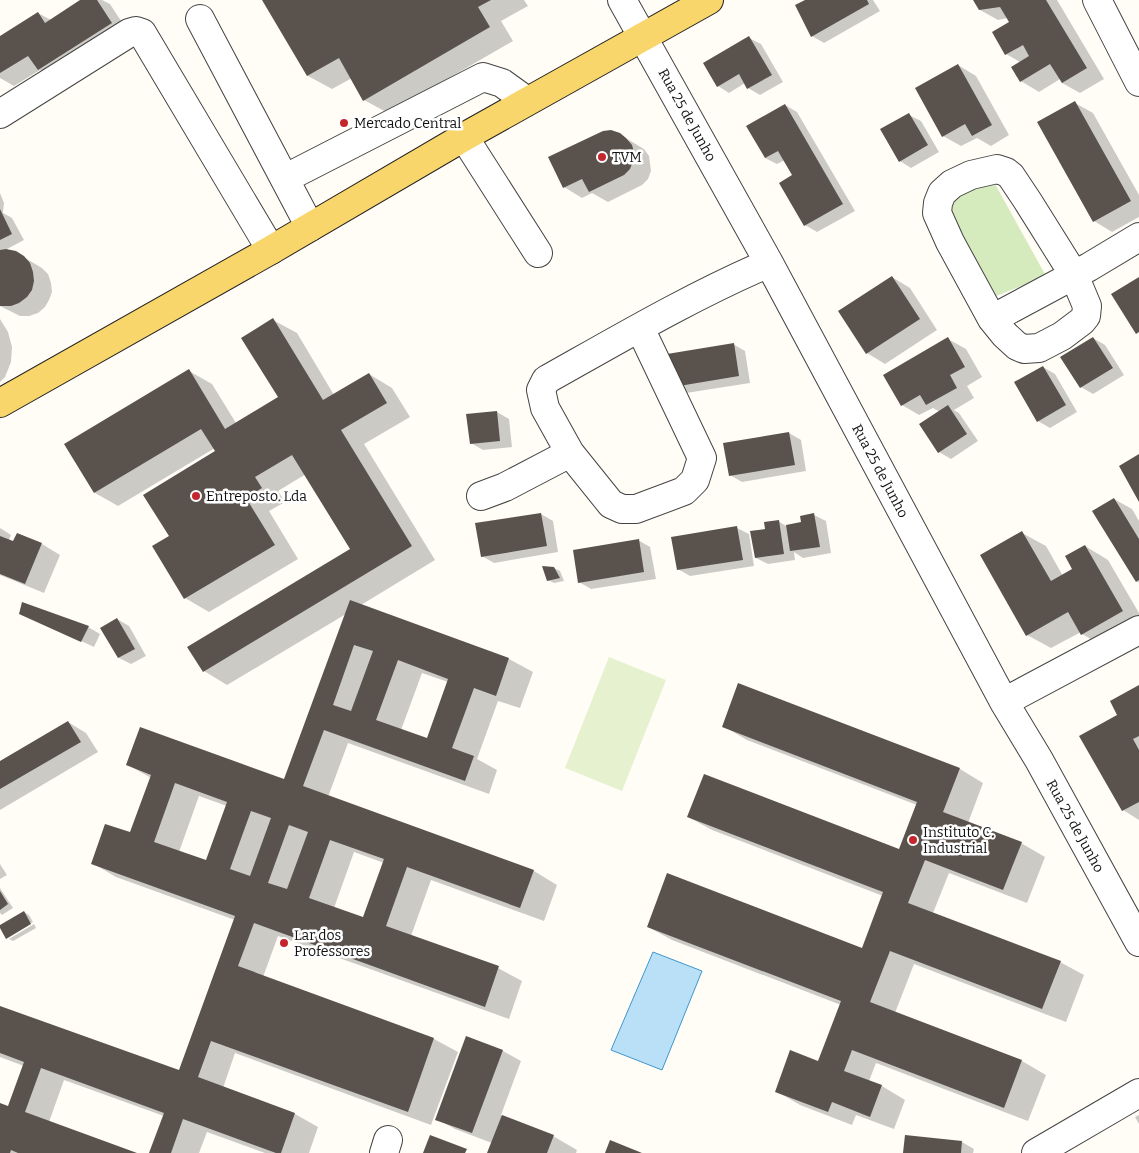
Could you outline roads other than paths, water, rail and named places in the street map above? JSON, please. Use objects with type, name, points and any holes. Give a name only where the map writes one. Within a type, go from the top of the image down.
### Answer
[{"type":"main road","points":[[0,403],[271,250],[464,137],[709,0]]},
{"type":"street","name":"Rua 25 de Junho","points":[[622,0],[769,263],[1004,702],[1039,760],[1139,942]]},
{"type":"street","points":[[1097,0],[1139,82]]},
{"type":"street","points":[[200,19],[286,178],[310,227]]},
{"type":"street","points":[[0,114],[129,33],[136,31],[142,33],[271,250]]},
{"type":"street","points":[[286,178],[483,77],[502,83],[527,102]]},
{"type":"street","points":[[464,137],[538,253]]},
{"type":"street","points":[[997,169],[1011,176],[1027,200],[1074,275],[1088,306],[1086,316],[1062,336],[1039,348],[1024,349],[1017,346],[992,319],[950,242],[937,213],[942,193],[952,184],[971,175],[997,169]]},
{"type":"street","points":[[992,319],[1074,275],[1139,237]]},
{"type":"street","points":[[640,328],[702,458],[695,480],[684,491],[636,509],[622,508],[611,504],[570,453],[546,408],[542,398],[542,386],[546,380],[640,328],[726,282],[769,263]]},
{"type":"street","points":[[482,496],[505,487],[570,453]]},
{"type":"street","points":[[1004,702],[1139,630]]},
{"type":"street","points":[[1036,1153],[1139,1093]]},
{"type":"water","points":[[653,952],[702,971],[662,1070],[611,1050]]},
{"type":"place","name":"Mercado Central","points":[[344,123]]},
{"type":"place","name":"TVM","points":[[602,157]]},
{"type":"place","name":"Entreposto. Lda","points":[[196,496]]},
{"type":"place","name":"Instituto C. Industrial","points":[[913,840]]},
{"type":"place","name":"Lar dos Professores","points":[[284,943]]}]
